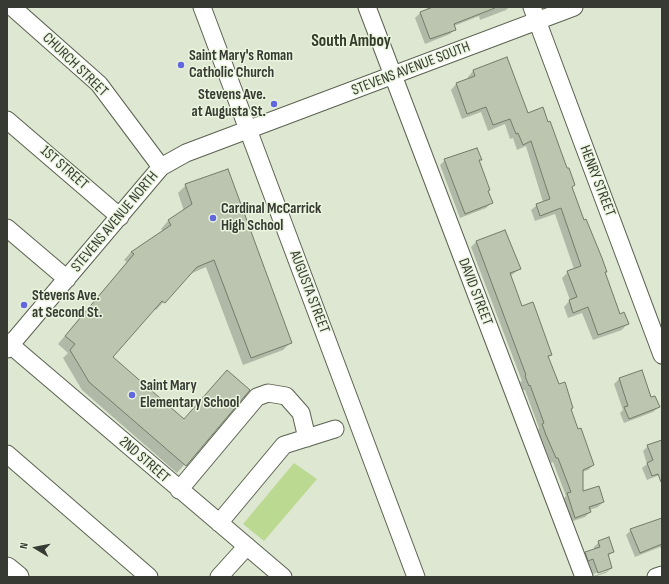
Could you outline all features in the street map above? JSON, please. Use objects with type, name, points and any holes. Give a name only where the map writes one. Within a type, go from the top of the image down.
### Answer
[{"type":"main road","points":[[7,568],[18,577]]},
{"type":"street","name":"CHURCH STREET","points":[[12,7],[99,84],[161,167]]},
{"type":"street","name":"AUGUSTA STREET","points":[[202,7],[416,577]]},
{"type":"street","name":"DAVID STREET","points":[[367,7],[584,577]]},
{"type":"street","name":"STEVENS AVENUE SOUTH","points":[[248,130],[392,76],[534,14],[574,7]]},
{"type":"street","name":"HENRY STREET","points":[[534,14],[662,355]]},
{"type":"street","name":"1ST STREET","points":[[7,120],[120,217]]},
{"type":"street","name":"STEVENS AVENUE NORTH","points":[[8,345],[67,279],[161,167],[186,153],[248,130]]},
{"type":"street","points":[[7,228],[67,279]]},
{"type":"street","name":"2ND STREET","points":[[8,345],[283,577]]},
{"type":"street","points":[[179,490],[257,397],[268,393],[286,396],[301,414],[307,438]]},
{"type":"street","points":[[219,523],[284,445],[335,430]]},
{"type":"street","points":[[7,454],[149,577]]},
{"type":"street","points":[[219,577],[247,546]]},
{"type":"street","points":[[656,577],[662,575]]},
{"type":"green space","points":[[294,463],[317,479],[264,541],[243,524]]},
{"type":"building","points":[[433,7],[495,8],[454,24],[456,30],[430,39],[420,12]]},
{"type":"building","points":[[507,57],[528,113],[543,107],[548,122],[550,121],[567,168],[569,168],[575,185],[572,187],[584,220],[586,219],[602,258],[607,272],[605,272],[620,314],[624,312],[629,324],[598,335],[588,307],[573,313],[569,300],[577,297],[567,271],[581,266],[561,208],[540,216],[536,204],[550,199],[531,141],[523,145],[518,133],[516,134],[510,119],[493,125],[486,107],[467,114],[456,83],[475,76],[473,70]]},
{"type":"building","points":[[477,148],[482,160],[479,160],[490,190],[488,191],[493,203],[465,214],[444,159]]},
{"type":"building","points":[[228,169],[292,343],[251,358],[214,260],[197,267],[165,303],[162,301],[113,357],[184,419],[227,370],[250,390],[186,466],[89,382],[70,350],[75,344],[65,336],[134,254],[131,252],[171,225],[168,220],[192,204],[185,184]]},
{"type":"building","points":[[505,230],[521,269],[510,273],[522,306],[533,302],[552,355],[548,356],[559,384],[565,382],[573,408],[571,409],[578,429],[581,428],[594,465],[583,470],[583,491],[599,486],[604,502],[589,507],[591,512],[575,518],[567,493],[571,492],[558,458],[556,458],[546,435],[542,424],[544,423],[530,385],[529,386],[525,376],[526,375],[476,241]]},
{"type":"building","points":[[642,370],[651,397],[655,396],[660,407],[629,419],[624,407],[628,406],[619,378]]},
{"type":"building","points":[[662,440],[661,482],[658,474],[652,476],[647,463],[653,460],[647,445]]},
{"type":"building","points":[[662,518],[662,544],[640,553],[630,529]]},
{"type":"building","points":[[609,537],[614,552],[608,554],[612,568],[598,573],[593,559],[588,561],[585,552],[600,547],[598,541]]},
{"type":"place","name":"Saint Mary's Roman Catholic Church","points":[[181,65]]},
{"type":"place","name":"Stevens Ave. at Augusta St.","points":[[274,104]]},
{"type":"place","name":"Cardinal McCarrick High School","points":[[213,218]]},
{"type":"place","name":"Stevens Ave. at Second St.","points":[[24,305]]},
{"type":"place","name":"Saint Mary Elementary School","points":[[132,395]]},
{"type":"district","name":"South Amboy","points":[[351,42]]}]
